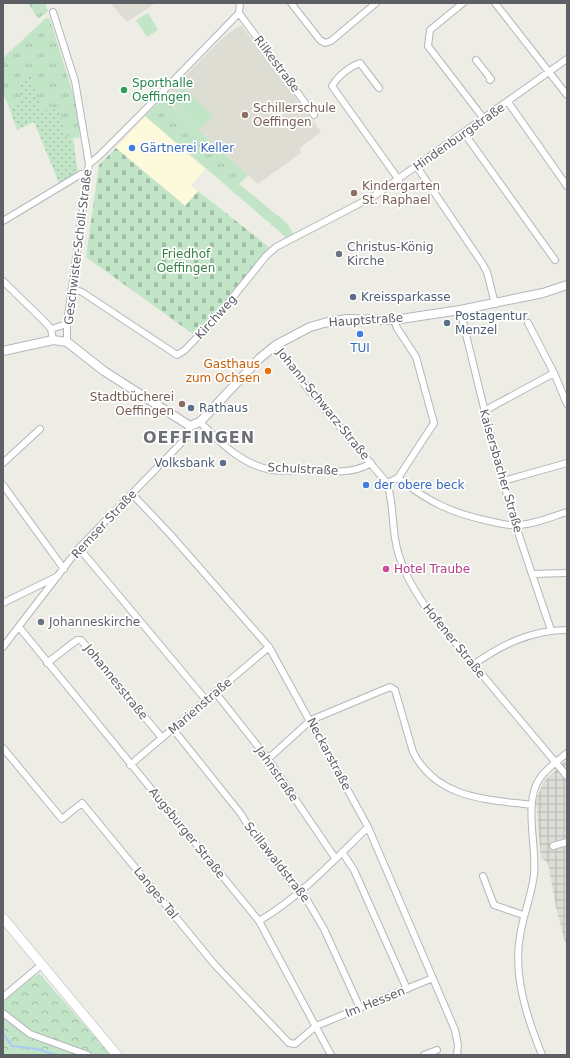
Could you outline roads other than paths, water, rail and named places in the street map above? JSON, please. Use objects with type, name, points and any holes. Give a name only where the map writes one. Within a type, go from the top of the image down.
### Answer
[{"type":"main road","points":[[3,918],[117,1055]]},
{"type":"street","points":[[89,164],[99,156],[239,13],[240,3]]},
{"type":"street","points":[[291,3],[320,40],[325,43],[331,41],[374,4]]},
{"type":"street","points":[[463,3],[430,30],[428,46],[484,119]]},
{"type":"street","points":[[495,3],[567,95]]},
{"type":"street","name":"Geschwister-Scholl-Straße","points":[[53,12],[75,81],[89,164],[68,324],[67,342]]},
{"type":"street","name":"Rilkestraße","points":[[239,13],[314,115]]},
{"type":"street","points":[[476,60],[492,79],[490,80]]},
{"type":"street","name":"Hindenburgstraße","points":[[251,275],[276,247],[374,196],[399,180],[567,60]]},
{"type":"street","points":[[379,88],[360,63],[353,66],[336,80],[332,86],[399,180]]},
{"type":"street","points":[[508,102],[566,183]]},
{"type":"street","points":[[464,133],[555,260]]},
{"type":"street","points":[[417,167],[482,263],[487,272],[495,304]]},
{"type":"street","points":[[3,221],[81,174],[88,173]]},
{"type":"street","name":"Kirchweg","points":[[73,289],[82,292],[177,355],[185,350],[220,313],[251,275]]},
{"type":"street","points":[[3,280],[51,329],[53,340]]},
{"type":"street","name":"Hauptstraße","points":[[200,422],[260,358],[276,345],[300,332],[324,323],[347,319],[394,320],[460,310],[543,293],[567,285]]},
{"type":"street","name":"Kaisersbacher Straße","points":[[460,310],[503,481],[516,526],[551,630]]},
{"type":"street","points":[[387,483],[398,478],[434,424],[416,357],[397,328],[394,320]]},
{"type":"street","points":[[528,323],[554,373],[567,404]]},
{"type":"street","points":[[51,329],[68,324]]},
{"type":"street","points":[[3,351],[53,340],[67,342],[104,371],[190,426],[200,422]]},
{"type":"street","name":"Johann-Schwarz-Straße","points":[[276,345],[302,382],[387,483]]},
{"type":"street","points":[[484,410],[554,373]]},
{"type":"street","name":"Schulstraße","points":[[200,422],[240,458],[262,468],[286,471],[308,470],[347,472],[362,468],[371,463]]},
{"type":"street","name":"Remser Straße","points":[[3,603],[59,575],[79,548],[186,438],[190,426]]},
{"type":"street","points":[[3,463],[40,429]]},
{"type":"street","points":[[503,481],[567,463]]},
{"type":"street","points":[[398,478],[419,494],[439,506],[463,516],[516,526],[567,512]]},
{"type":"street","name":"Hofener Straße","points":[[387,483],[391,495],[395,539],[407,578],[426,609],[567,776]]},
{"type":"street","points":[[3,485],[64,569]]},
{"type":"street","name":"Neckarstraße","points":[[132,494],[191,558],[269,647],[311,720],[368,827],[456,1030],[458,1045],[457,1055]]},
{"type":"street","points":[[79,548],[206,700]]},
{"type":"street","points":[[532,574],[567,573]]},
{"type":"street","points":[[3,647],[59,575]]},
{"type":"street","name":"Augsburger Straße","points":[[19,627],[130,765],[259,921],[331,1055]]},
{"type":"street","points":[[473,665],[510,642],[530,634],[551,630],[567,630]]},
{"type":"street","name":"Johannesstraße","points":[[48,663],[77,640],[81,640],[162,738]]},
{"type":"street","name":"Marienstraße","points":[[130,765],[269,647]]},
{"type":"street","points":[[268,759],[311,720],[386,687],[392,687],[395,690],[413,752],[430,776],[442,786],[473,796],[531,805]]},
{"type":"street","name":"Jahnstraße","points":[[215,692],[268,759],[335,858]]},
{"type":"street","name":"Scillawaldstraße","points":[[173,730],[241,814],[252,832],[307,900],[324,928],[360,1008]]},
{"type":"street","name":"Langes Tal","points":[[3,748],[62,820],[82,803],[215,965],[289,1043],[295,1044],[299,1042],[316,1026]]},
{"type":"street","points":[[542,1055],[525,1005],[519,969],[519,938],[523,915],[532,885],[536,860],[531,805],[534,789],[539,779],[567,753]]},
{"type":"street","points":[[259,921],[299,892],[368,827]]},
{"type":"street","points":[[553,846],[567,842]]},
{"type":"street","points":[[342,852],[354,870],[407,988]]},
{"type":"street","points":[[484,876],[494,905],[523,915]]},
{"type":"street","points":[[3,996],[41,965]]},
{"type":"street","name":"Im Hessen","points":[[316,1026],[433,978]]},
{"type":"street","points":[[3,1014],[30,1034],[88,1055]]},
{"type":"street","points":[[424,1055],[437,1050]]},
{"type":"waterway","points":[[3,1034],[12,1046],[37,1049],[56,1055]]},
{"type":"place","name":"Sporthalle Oeffingen","points":[[124,90]]},
{"type":"place","name":"Schillerschule Oeffingen","points":[[245,115]]},
{"type":"place","name":"Gärtnerei Keller","points":[[132,148]]},
{"type":"place","name":"Kindergarten St. Raphael","points":[[354,193]]},
{"type":"place","name":"Christus-König Kirche","points":[[339,254]]},
{"type":"place","name":"Kreissparkasse","points":[[353,297]]},
{"type":"place","name":"Postagentur Menzel","points":[[447,323]]},
{"type":"place","name":"TUI","points":[[360,334]]},
{"type":"place","name":"Gasthaus zum Ochsen","points":[[268,371]]},
{"type":"place","name":"Stadtbücherei Oeffingen","points":[[182,404]]},
{"type":"place","name":"Rathaus","points":[[191,408]]},
{"type":"place","name":"Volksbank","points":[[223,463]]},
{"type":"place","name":"der obere beck","points":[[366,485]]},
{"type":"place","name":"Hotel Traube","points":[[386,569]]},
{"type":"place","name":"Johanneskirche","points":[[41,622]]},
{"type":"district","name":"OEFFINGEN","points":[[199,437]]},
{"type":"park label","name":"Friedhof Oeffingen","points":[[186,261]]}]
